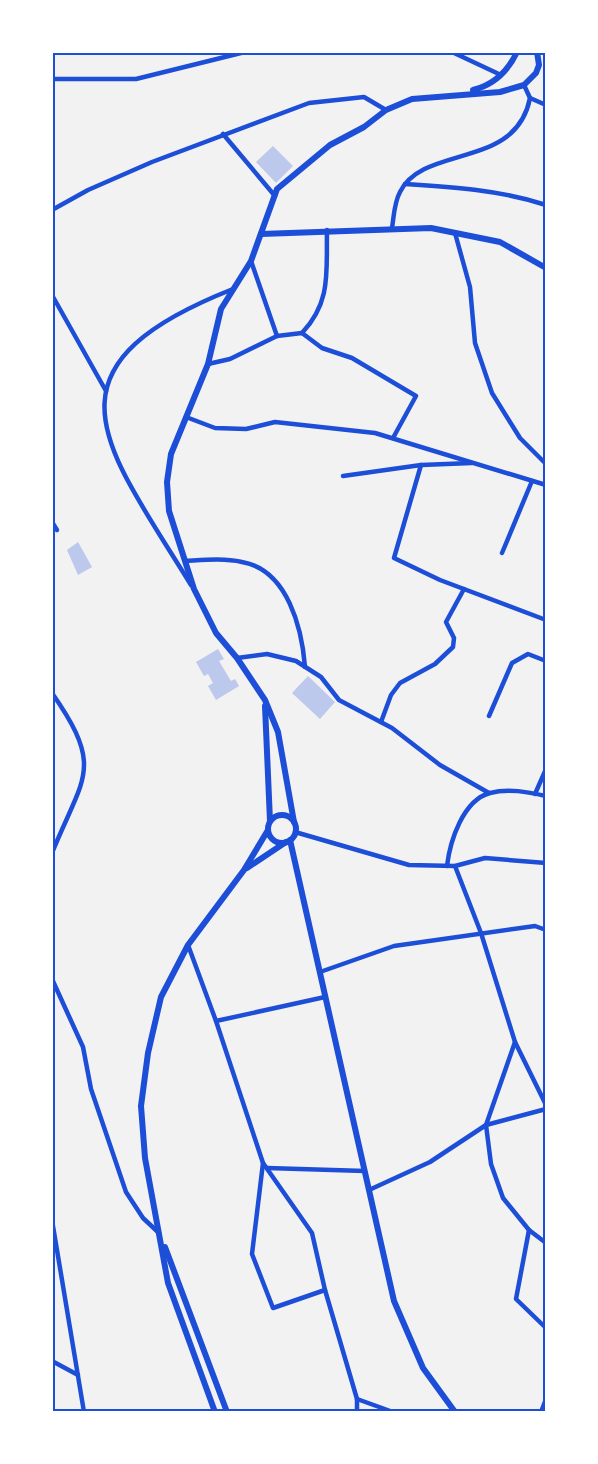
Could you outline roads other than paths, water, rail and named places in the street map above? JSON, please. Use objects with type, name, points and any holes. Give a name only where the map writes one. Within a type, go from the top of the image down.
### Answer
[{"type":"street","points":[[52,79],[136,80],[245,52]]},
{"type":"street","points":[[452,52],[501,75]]},
{"type":"street","points":[[460,93],[480,88],[501,75],[517,52]]},
{"type":"street","points":[[194,589],[169,511],[167,482],[171,454],[208,364],[220,309],[251,261],[277,189],[293,173],[330,145],[364,127],[386,110],[412,99],[460,93],[500,92],[524,85],[536,73],[539,54]]},
{"type":"street","points":[[524,85],[530,98],[546,105]]},
{"type":"street","points":[[52,210],[88,190],[223,134],[309,103],[364,97],[386,110]]},
{"type":"street","points":[[392,228],[395,206],[405,184],[424,170],[487,148],[505,138],[519,124],[530,98]]},
{"type":"street","points":[[223,134],[275,196]]},
{"type":"street","points":[[405,184],[464,188],[522,197],[546,205]]},
{"type":"street","points":[[261,234],[431,228],[500,242],[546,268]]},
{"type":"street","points":[[208,364],[230,358],[277,336],[302,333],[315,319],[324,301],[327,230]]},
{"type":"street","points":[[455,233],[470,287],[475,343],[492,393],[520,438],[546,464]]},
{"type":"street","points":[[251,261],[277,336]]},
{"type":"street","points":[[233,288],[188,307],[126,350],[111,374],[106,391],[104,422],[118,465],[194,589],[216,633],[237,658],[265,700],[278,732],[296,832]]},
{"type":"street","points":[[52,295],[106,391]]},
{"type":"street","points":[[302,333],[322,348],[352,358],[416,396],[393,438]]},
{"type":"street","points":[[186,417],[215,428],[246,429],[275,422],[339,427],[393,438],[546,485]]},
{"type":"street","points":[[343,476],[421,465],[475,463]]},
{"type":"street","points":[[421,465],[394,558],[465,589],[546,620]]},
{"type":"street","points":[[502,554],[532,481]]},
{"type":"street","points":[[52,522],[57,530]]},
{"type":"street","points":[[185,561],[215,559],[244,562],[272,579],[295,615],[303,640],[305,667]]},
{"type":"street","points":[[381,722],[391,695],[400,683],[435,664],[453,647],[454,638],[446,622],[465,589]]},
{"type":"street","points":[[237,658],[267,654],[296,661],[321,677],[339,700],[381,722],[440,765],[489,793],[523,791],[546,796]]},
{"type":"street","points":[[489,716],[512,663],[528,654],[546,661]]},
{"type":"street","points":[[52,693],[82,745],[86,768],[82,786],[52,853]]},
{"type":"street","points":[[215,1412],[168,1283],[145,1158],[141,1106],[148,1053],[161,997],[188,945],[244,870],[268,830],[270,821],[265,700]]},
{"type":"street","points":[[535,794],[546,769]]},
{"type":"street","points":[[447,866],[450,844],[458,824],[471,807],[489,793]]},
{"type":"street","points":[[270,821],[283,815],[294,822]]},
{"type":"street","points":[[268,830],[277,842],[288,841]]},
{"type":"street","points":[[296,832],[409,866],[455,866],[486,858],[546,863]]},
{"type":"street","points":[[244,870],[288,841],[296,832]]},
{"type":"street","points":[[288,841],[394,1301],[423,1368],[455,1412]]},
{"type":"street","points":[[369,1190],[430,1162],[486,1125],[546,1107],[515,1042],[482,933],[455,866]]},
{"type":"street","points":[[320,972],[394,946],[535,926],[546,930]]},
{"type":"street","points":[[188,945],[265,1165],[312,1233],[325,1290],[357,1398],[357,1412]]},
{"type":"street","points":[[52,979],[83,1047],[91,1089],[126,1192],[143,1218],[159,1233],[227,1412]]},
{"type":"street","points":[[216,1021],[325,997]]},
{"type":"street","points":[[515,1042],[486,1125],[491,1164],[503,1198],[529,1230],[546,1243]]},
{"type":"street","points":[[265,1165],[365,1171]]},
{"type":"street","points":[[265,1165],[252,1254],[273,1308],[325,1290]]},
{"type":"street","points":[[52,1220],[84,1412]]},
{"type":"street","points":[[529,1230],[516,1299],[546,1328]]},
{"type":"street","points":[[52,1361],[78,1375]]},
{"type":"street","points":[[357,1398],[393,1412]]},
{"type":"street","points":[[541,1412],[546,1399]]}]
